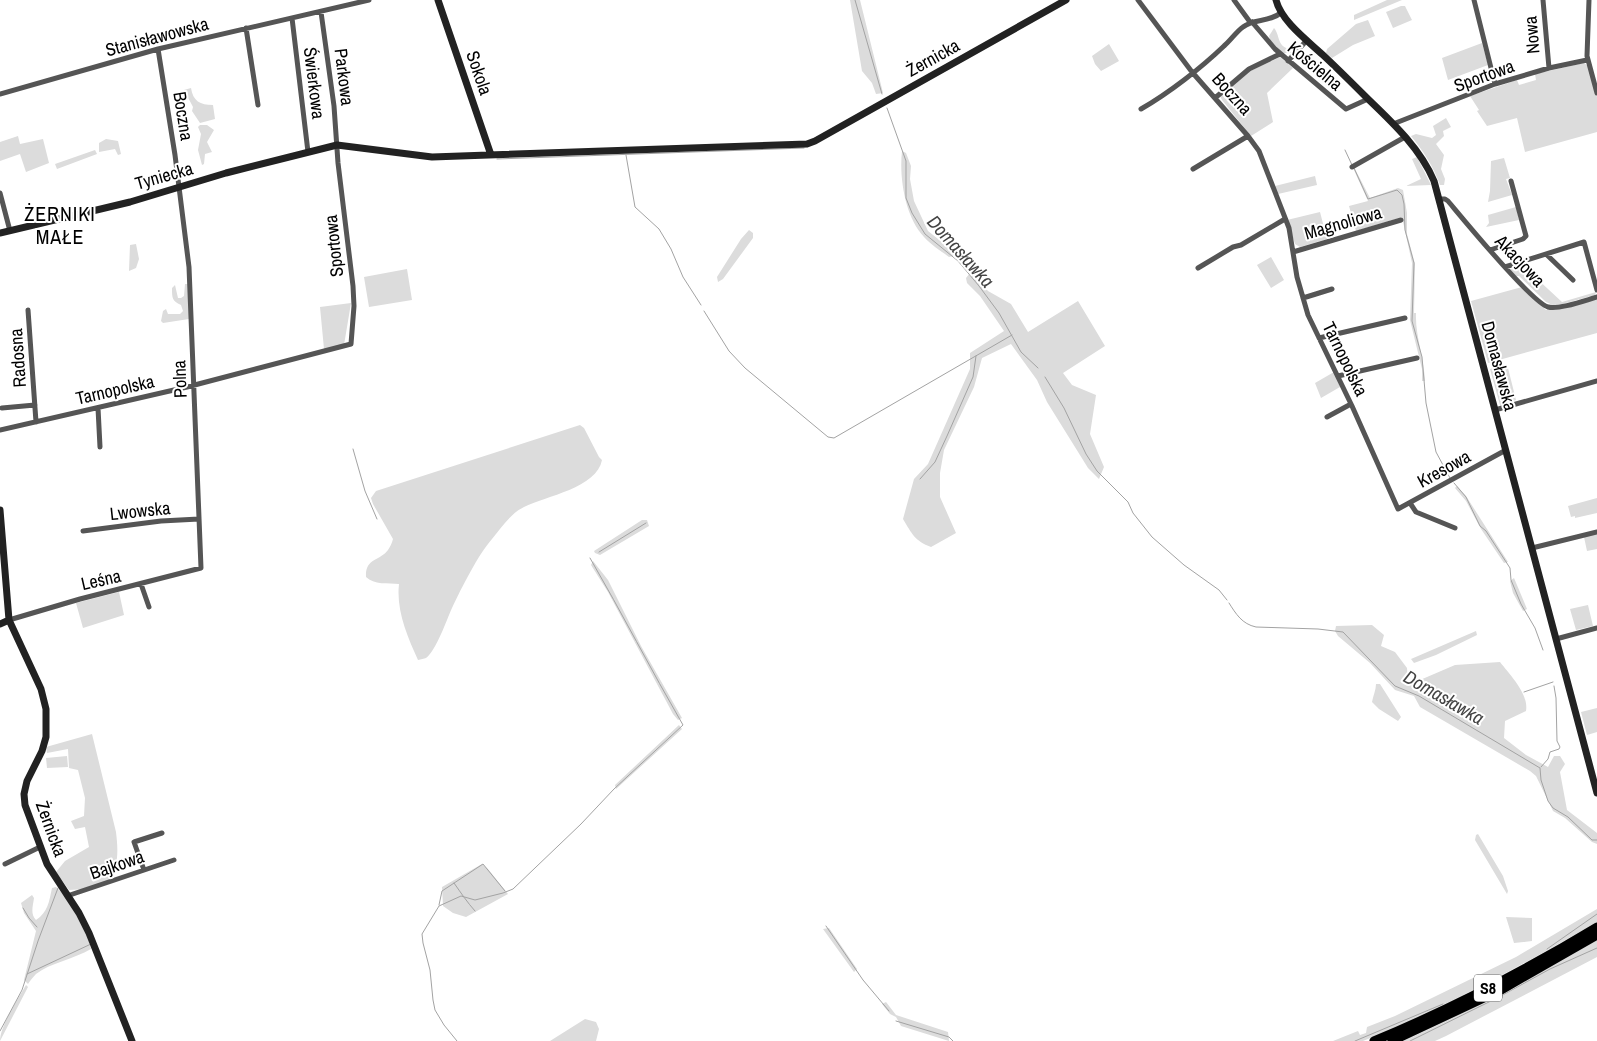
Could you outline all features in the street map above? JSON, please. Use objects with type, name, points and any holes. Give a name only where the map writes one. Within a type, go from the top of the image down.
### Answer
[{"type":"highway","name":"S8","points":[[1374,1041],[1497,984],[1597,927]]},
{"type":"highway","name":"S8","points":[[1392,1041],[1501,990],[1597,935]]},
{"type":"street","name":"Stanisławowska","points":[[0,94],[158,49],[369,0]]},
{"type":"street","name":"Sokola","points":[[438,0],[491,155]]},
{"type":"street","name":"Żernicka","points":[[491,155],[793,145],[815,141],[1066,0]]},
{"type":"street","name":"Boczna","points":[[1138,0],[1192,72],[1248,136],[1259,152],[1285,219]]},
{"type":"street","name":"Kościelna","points":[[1234,0],[1280,54],[1346,109],[1368,99]]},
{"type":"street","name":"Domasławska","points":[[1276,0],[1282,12],[1307,40],[1405,137],[1427,166],[1434,181],[1597,793]]},
{"type":"street","points":[[1474,0],[1495,84]]},
{"type":"street","name":"Nowa","points":[[1543,0],[1549,68]]},
{"type":"street","points":[[1589,0],[1588,60],[1597,93]]},
{"type":"street","name":"Parkowa","points":[[322,12],[337,146]]},
{"type":"street","points":[[1141,109],[1156,100],[1224,47],[1243,26],[1251,22],[1269,20],[1282,12]]},
{"type":"street","name":"Świerkowa","points":[[292,18],[308,152]]},
{"type":"street","points":[[246,28],[258,105]]},
{"type":"street","points":[[1288,60],[1307,40]]},
{"type":"street","name":"Boczna","points":[[158,49],[180,188]]},
{"type":"street","points":[[1215,98],[1249,69],[1280,54]]},
{"type":"street","name":"Sportowa","points":[[1393,124],[1495,84],[1549,68],[1588,60]]},
{"type":"street","points":[[1193,169],[1248,136]]},
{"type":"street","points":[[1352,167],[1405,137]]},
{"type":"street","name":"Tyniecka","points":[[0,233],[180,188],[226,173],[337,146],[432,157],[491,155]]},
{"type":"street","name":"Sportowa","points":[[337,146],[353,291],[352,344]]},
{"type":"street","points":[[1490,250],[1524,239],[1526,236],[1511,181]]},
{"type":"street","name":"Polna","points":[[180,188],[189,267],[201,568]]},
{"type":"street","points":[[0,193],[10,231]]},
{"type":"street","name":"Akacjowa","points":[[1439,200],[1447,200],[1505,267],[1535,297],[1548,307],[1559,307],[1597,297]]},
{"type":"street","points":[[1198,268],[1285,219]]},
{"type":"street","name":"Tarnopolska","points":[[1285,219],[1289,228],[1297,277],[1308,315],[1351,404],[1396,506]]},
{"type":"street","name":"Magnoliowa","points":[[1293,252],[1400,220]]},
{"type":"street","points":[[1505,267],[1584,242],[1597,290]]},
{"type":"street","points":[[1547,255],[1573,280]]},
{"type":"street","points":[[1303,298],[1332,289]]},
{"type":"street","name":"Radosna","points":[[28,310],[36,422]]},
{"type":"street","points":[[1319,338],[1405,318]]},
{"type":"street","name":"Tarnopolska","points":[[0,430],[194,385],[352,344]]},
{"type":"street","points":[[1338,376],[1417,358]]},
{"type":"street","points":[[1495,410],[1597,381]]},
{"type":"street","points":[[1327,417],[1351,404]]},
{"type":"street","name":"Radosna","points":[[2,408],[35,405]]},
{"type":"street","points":[[98,408],[100,447]]},
{"type":"street","name":"Kresowa","points":[[1396,506],[1398,509],[1410,503],[1506,450]]},
{"type":"street","points":[[1410,503],[1416,512],[1455,528]]},
{"type":"street","points":[[0,510],[2,568],[8,620],[0,624]]},
{"type":"street","name":"Lwowska","points":[[83,531],[161,521],[199,519]]},
{"type":"street","points":[[1532,548],[1597,532]]},
{"type":"street","name":"Leśna","points":[[8,620],[80,599],[201,568]]},
{"type":"street","points":[[141,584],[149,607]]},
{"type":"street","name":"Żernicka","points":[[8,620],[41,689],[46,709],[46,737],[43,748],[28,776],[24,794],[25,805],[50,869],[89,933],[132,1041]]},
{"type":"street","points":[[1556,639],[1597,628]]},
{"type":"street","points":[[144,870],[134,842],[162,832]]},
{"type":"street","points":[[5,864],[40,847]]},
{"type":"street","name":"Bajkowa","points":[[68,896],[174,860]]},
{"type":"shaded area","points":[[850,0],[860,0],[883,93],[876,94],[872,83],[862,71]]},
{"type":"shaded area","points":[[1387,0],[1402,0],[1354,20],[1354,15]]},
{"type":"shaded area","points":[[1405,6],[1412,20],[1393,28],[1386,12]]},
{"type":"shaded area","points":[[1368,20],[1375,36],[1353,45],[1332,58],[1326,53],[1327,49],[1356,24]]},
{"type":"shaded area","points":[[1274,28],[1285,48],[1293,47],[1296,50],[1292,53],[1282,53],[1271,42],[1269,36]]},
{"type":"shaded area","points":[[1482,43],[1488,65],[1448,80],[1442,58]]},
{"type":"shaded area","points":[[1109,44],[1119,61],[1101,71],[1095,64],[1092,56]]},
{"type":"shaded area","points":[[1280,57],[1293,68],[1267,93],[1273,122],[1251,136],[1220,96],[1250,71]]},
{"type":"shaded area","points":[[1584,63],[1588,66],[1597,97],[1597,132],[1525,152],[1517,118],[1487,126],[1470,96],[1517,80],[1519,85],[1536,80],[1535,74]]},
{"type":"shaded area","points":[[191,88],[195,99],[204,104],[213,105],[215,119],[200,123],[192,111],[193,107],[184,90]]},
{"type":"shaded area","points":[[1446,118],[1451,127],[1443,131],[1444,136],[1436,144],[1444,155],[1441,169],[1445,179],[1444,185],[1440,185],[1428,159],[1411,136],[1416,134],[1432,138],[1436,135],[1433,126]]},
{"type":"shaded area","points":[[200,125],[207,125],[214,130],[207,142],[212,152],[205,154],[204,164],[202,165],[198,150],[201,134],[198,127]]},
{"type":"shaded area","points":[[18,136],[20,144],[43,139],[49,163],[26,172],[20,154],[0,161],[0,142]]},
{"type":"shaded area","points":[[106,139],[118,141],[121,154],[118,155],[115,149],[99,152],[99,143]]},
{"type":"shaded area","points":[[95,150],[97,154],[57,169],[55,164]]},
{"type":"shaded area","points":[[902,151],[906,153],[911,166],[910,179],[914,201],[928,231],[952,250],[953,256],[949,257],[930,243],[917,229],[912,219],[903,185]]},
{"type":"shaded area","points":[[1417,157],[1431,185],[1406,186],[1421,179],[1412,159]]},
{"type":"shaded area","points":[[1504,158],[1510,178],[1506,179],[1512,195],[1488,202],[1491,161]]},
{"type":"shaded area","points":[[1354,167],[1370,198],[1398,188],[1403,190],[1407,213],[1407,234],[1415,264],[1414,313],[1416,313],[1425,381],[1422,381],[1422,369],[1410,320],[1412,263],[1402,217],[1356,231],[1349,206],[1368,201]]},
{"type":"shaded area","points":[[1315,176],[1317,185],[1278,194],[1275,186]]},
{"type":"shaded area","points":[[1516,207],[1519,220],[1486,227],[1489,223],[1488,215]]},
{"type":"shaded area","points":[[1320,212],[1327,239],[1300,247],[1295,244],[1287,220]]},
{"type":"shaded area","points":[[749,230],[753,233],[753,238],[723,279],[718,282],[717,277],[741,239]]},
{"type":"shaded area","points":[[136,244],[139,259],[136,268],[129,271],[130,245]]},
{"type":"shaded area","points":[[1271,257],[1284,280],[1271,288],[1257,265]]},
{"type":"shaded area","points":[[1522,265],[1562,302],[1596,292],[1595,295],[1555,306],[1546,302],[1519,276],[1516,276],[1509,270]]},
{"type":"shaded area","points":[[407,269],[412,300],[369,307],[364,277]]},
{"type":"shaded area","points":[[970,273],[988,291],[1011,304],[1028,332],[1078,301],[1105,346],[1063,373],[1072,385],[1096,395],[1090,434],[1104,467],[1099,479],[1088,468],[1047,402],[1037,380],[1011,344],[982,358],[974,387],[944,450],[940,473],[940,497],[956,533],[931,547],[914,536],[903,519],[914,479],[928,464],[970,369],[970,353],[1004,331],[980,296],[967,283],[966,278]]},
{"type":"shaded area","points":[[185,284],[189,284],[189,319],[163,323],[161,321],[163,311],[166,309],[168,314],[180,314],[183,311],[181,305],[173,299],[172,288],[175,285],[178,298],[181,298],[184,296]]},
{"type":"shaded area","points":[[1522,287],[1546,310],[1557,309],[1597,298],[1597,333],[1488,363],[1471,301]]},
{"type":"shaded area","points":[[351,303],[344,345],[324,349],[320,307]]},
{"type":"shaded area","points":[[1507,364],[1516,400],[1500,405],[1490,369]]},
{"type":"shaded area","points":[[1334,372],[1340,387],[1321,398],[1315,383]]},
{"type":"shaded area","points":[[580,425],[584,428],[602,460],[598,470],[591,478],[581,484],[524,507],[506,521],[470,572],[434,649],[426,658],[418,660],[406,632],[401,613],[399,584],[377,582],[366,577],[366,571],[370,563],[385,554],[393,539],[371,498],[376,491]]},
{"type":"shaded area","points":[[1457,486],[1466,496],[1508,562],[1504,563],[1481,529],[1466,501],[1455,488]]},
{"type":"shaded area","points":[[1597,498],[1597,513],[1575,518],[1575,516],[1571,517],[1568,506]]},
{"type":"shaded area","points":[[642,520],[647,520],[649,526],[600,555],[595,553],[594,551]]},
{"type":"shaded area","points":[[1597,534],[1597,549],[1587,551],[1584,537]]},
{"type":"shaded area","points":[[593,561],[608,580],[641,646],[682,718],[678,720],[673,714],[608,592],[591,565]]},
{"type":"shaded area","points":[[1514,578],[1527,609],[1523,611],[1513,593],[1510,581]]},
{"type":"shaded area","points":[[119,592],[124,615],[83,628],[76,603]]},
{"type":"shaded area","points":[[1588,605],[1593,626],[1576,630],[1570,609]]},
{"type":"shaded area","points":[[1372,625],[1384,635],[1381,646],[1395,652],[1407,668],[1408,681],[1420,680],[1455,665],[1500,662],[1522,691],[1526,705],[1526,711],[1505,721],[1504,738],[1526,755],[1548,767],[1554,756],[1560,756],[1565,764],[1560,772],[1567,810],[1597,833],[1597,844],[1592,842],[1565,818],[1553,811],[1536,776],[1530,771],[1420,707],[1414,696],[1395,690],[1370,663],[1338,636],[1335,631],[1336,626]]},
{"type":"shaded area","points":[[1476,631],[1477,635],[1436,655],[1414,663],[1411,659]]},
{"type":"shaded area","points":[[1376,684],[1380,684],[1401,717],[1398,721],[1379,709],[1372,702]]},
{"type":"shaded area","points":[[1597,708],[1597,732],[1587,735],[1581,712]]},
{"type":"shaded area","points":[[679,725],[682,729],[616,789],[615,785]]},
{"type":"shaded area","points":[[92,734],[116,832],[116,862],[110,880],[85,889],[69,890],[56,872],[65,861],[89,847],[85,827],[75,829],[71,821],[84,816],[85,798],[78,770],[69,768],[68,749],[47,753],[46,747]]},
{"type":"shaded area","points":[[67,756],[68,767],[47,768],[46,758]]},
{"type":"shaded area","points":[[1478,834],[1503,876],[1508,891],[1507,894],[1475,840]]},
{"type":"shaded area","points":[[482,864],[508,894],[466,917],[453,913],[443,906],[442,887]]},
{"type":"shaded area","points":[[56,887],[78,915],[91,949],[42,970],[28,984],[24,980],[36,931],[24,913],[21,903],[32,895],[34,898],[32,913],[36,920],[46,910],[52,888]]},
{"type":"shaded area","points":[[1597,909],[1597,922],[1456,999],[1363,1041],[1333,1041],[1358,1031],[1360,1035],[1366,1033],[1367,1027],[1395,1016],[1516,957]]},
{"type":"shaded area","points":[[1506,917],[1532,918],[1532,941],[1514,943]]},
{"type":"shaded area","points":[[829,928],[857,969],[854,972],[823,929]]},
{"type":"shaded area","points":[[1597,940],[1597,957],[1446,1036],[1435,1041],[1403,1041],[1502,993]]},
{"type":"shaded area","points":[[26,985],[28,987],[0,1041],[6,1020]]},
{"type":"shaded area","points":[[886,1002],[896,1015],[948,1032],[949,1041],[901,1026],[896,1017],[890,1014],[882,1004]]},
{"type":"shaded area","points":[[585,1019],[596,1022],[599,1029],[596,1041],[550,1041]]},
{"type":"waterway","name":"Domasławka","points":[[855,0],[882,94]]},
{"type":"waterway","name":"Domasławka","points":[[887,108],[906,161],[906,198],[912,213],[925,234],[958,261],[979,286],[999,313],[1021,352],[1038,368]]},
{"type":"waterway","points":[[497,159],[804,148]]},
{"type":"waterway","points":[[1345,150],[1352,165]]},
{"type":"waterway","points":[[626,155],[635,207],[659,229],[671,249],[683,277],[701,305]]},
{"type":"waterway","points":[[1354,168],[1368,199],[1397,190],[1402,195],[1405,230],[1414,263],[1412,321],[1422,357],[1426,403],[1436,452],[1450,478]]},
{"type":"waterway","points":[[704,311],[729,351],[745,368],[828,437],[834,438],[1012,335]]},
{"type":"waterway","points":[[920,479],[935,462],[947,436],[973,377],[976,356]]},
{"type":"waterway","name":"Domasławka","points":[[1045,377],[1064,408],[1086,454],[1097,471],[1128,502],[1133,513],[1152,537],[1184,565],[1219,590],[1227,600]]},
{"type":"waterway","points":[[353,449],[365,491],[377,519]]},
{"type":"waterway","points":[[1454,483],[1466,497],[1480,526],[1486,531],[1510,568],[1511,580],[1521,604],[1535,628],[1543,650]]},
{"type":"waterway","points":[[599,552],[646,523]]},
{"type":"waterway","points":[[457,1041],[435,1010],[430,970],[423,943],[422,934],[439,906],[461,896],[475,900],[513,889],[581,824],[614,789],[683,725],[590,558]]},
{"type":"waterway","name":"Domasławka","points":[[1229,603],[1237,615],[1251,626],[1343,632],[1395,686],[1419,696],[1540,768],[1541,780],[1548,801],[1553,808],[1568,817],[1592,840],[1597,840]]},
{"type":"waterway","points":[[1524,692],[1553,682]]},
{"type":"waterway","points":[[1541,767],[1548,759],[1550,752],[1560,747],[1557,741],[1554,686]]},
{"type":"waterway","points":[[439,905],[442,891],[483,864],[505,891]]},
{"type":"waterway","points":[[454,883],[475,911]]},
{"type":"waterway","points":[[0,1031],[22,990],[58,888]]},
{"type":"waterway","points":[[23,908],[37,927]]},
{"type":"waterway","points":[[1547,949],[1597,914]]},
{"type":"waterway","points":[[826,926],[863,980],[889,1011]]},
{"type":"waterway","points":[[27,974],[91,944]]},
{"type":"waterway","points":[[1410,1041],[1499,997],[1550,969],[1597,948]]},
{"type":"waterway","points":[[1355,1041],[1443,1004]]},
{"type":"waterway","points":[[896,1021],[949,1037],[953,1041]]},
{"type":"district","name":"ŻERNIKI MAŁE","points":[[60,226]]}]
